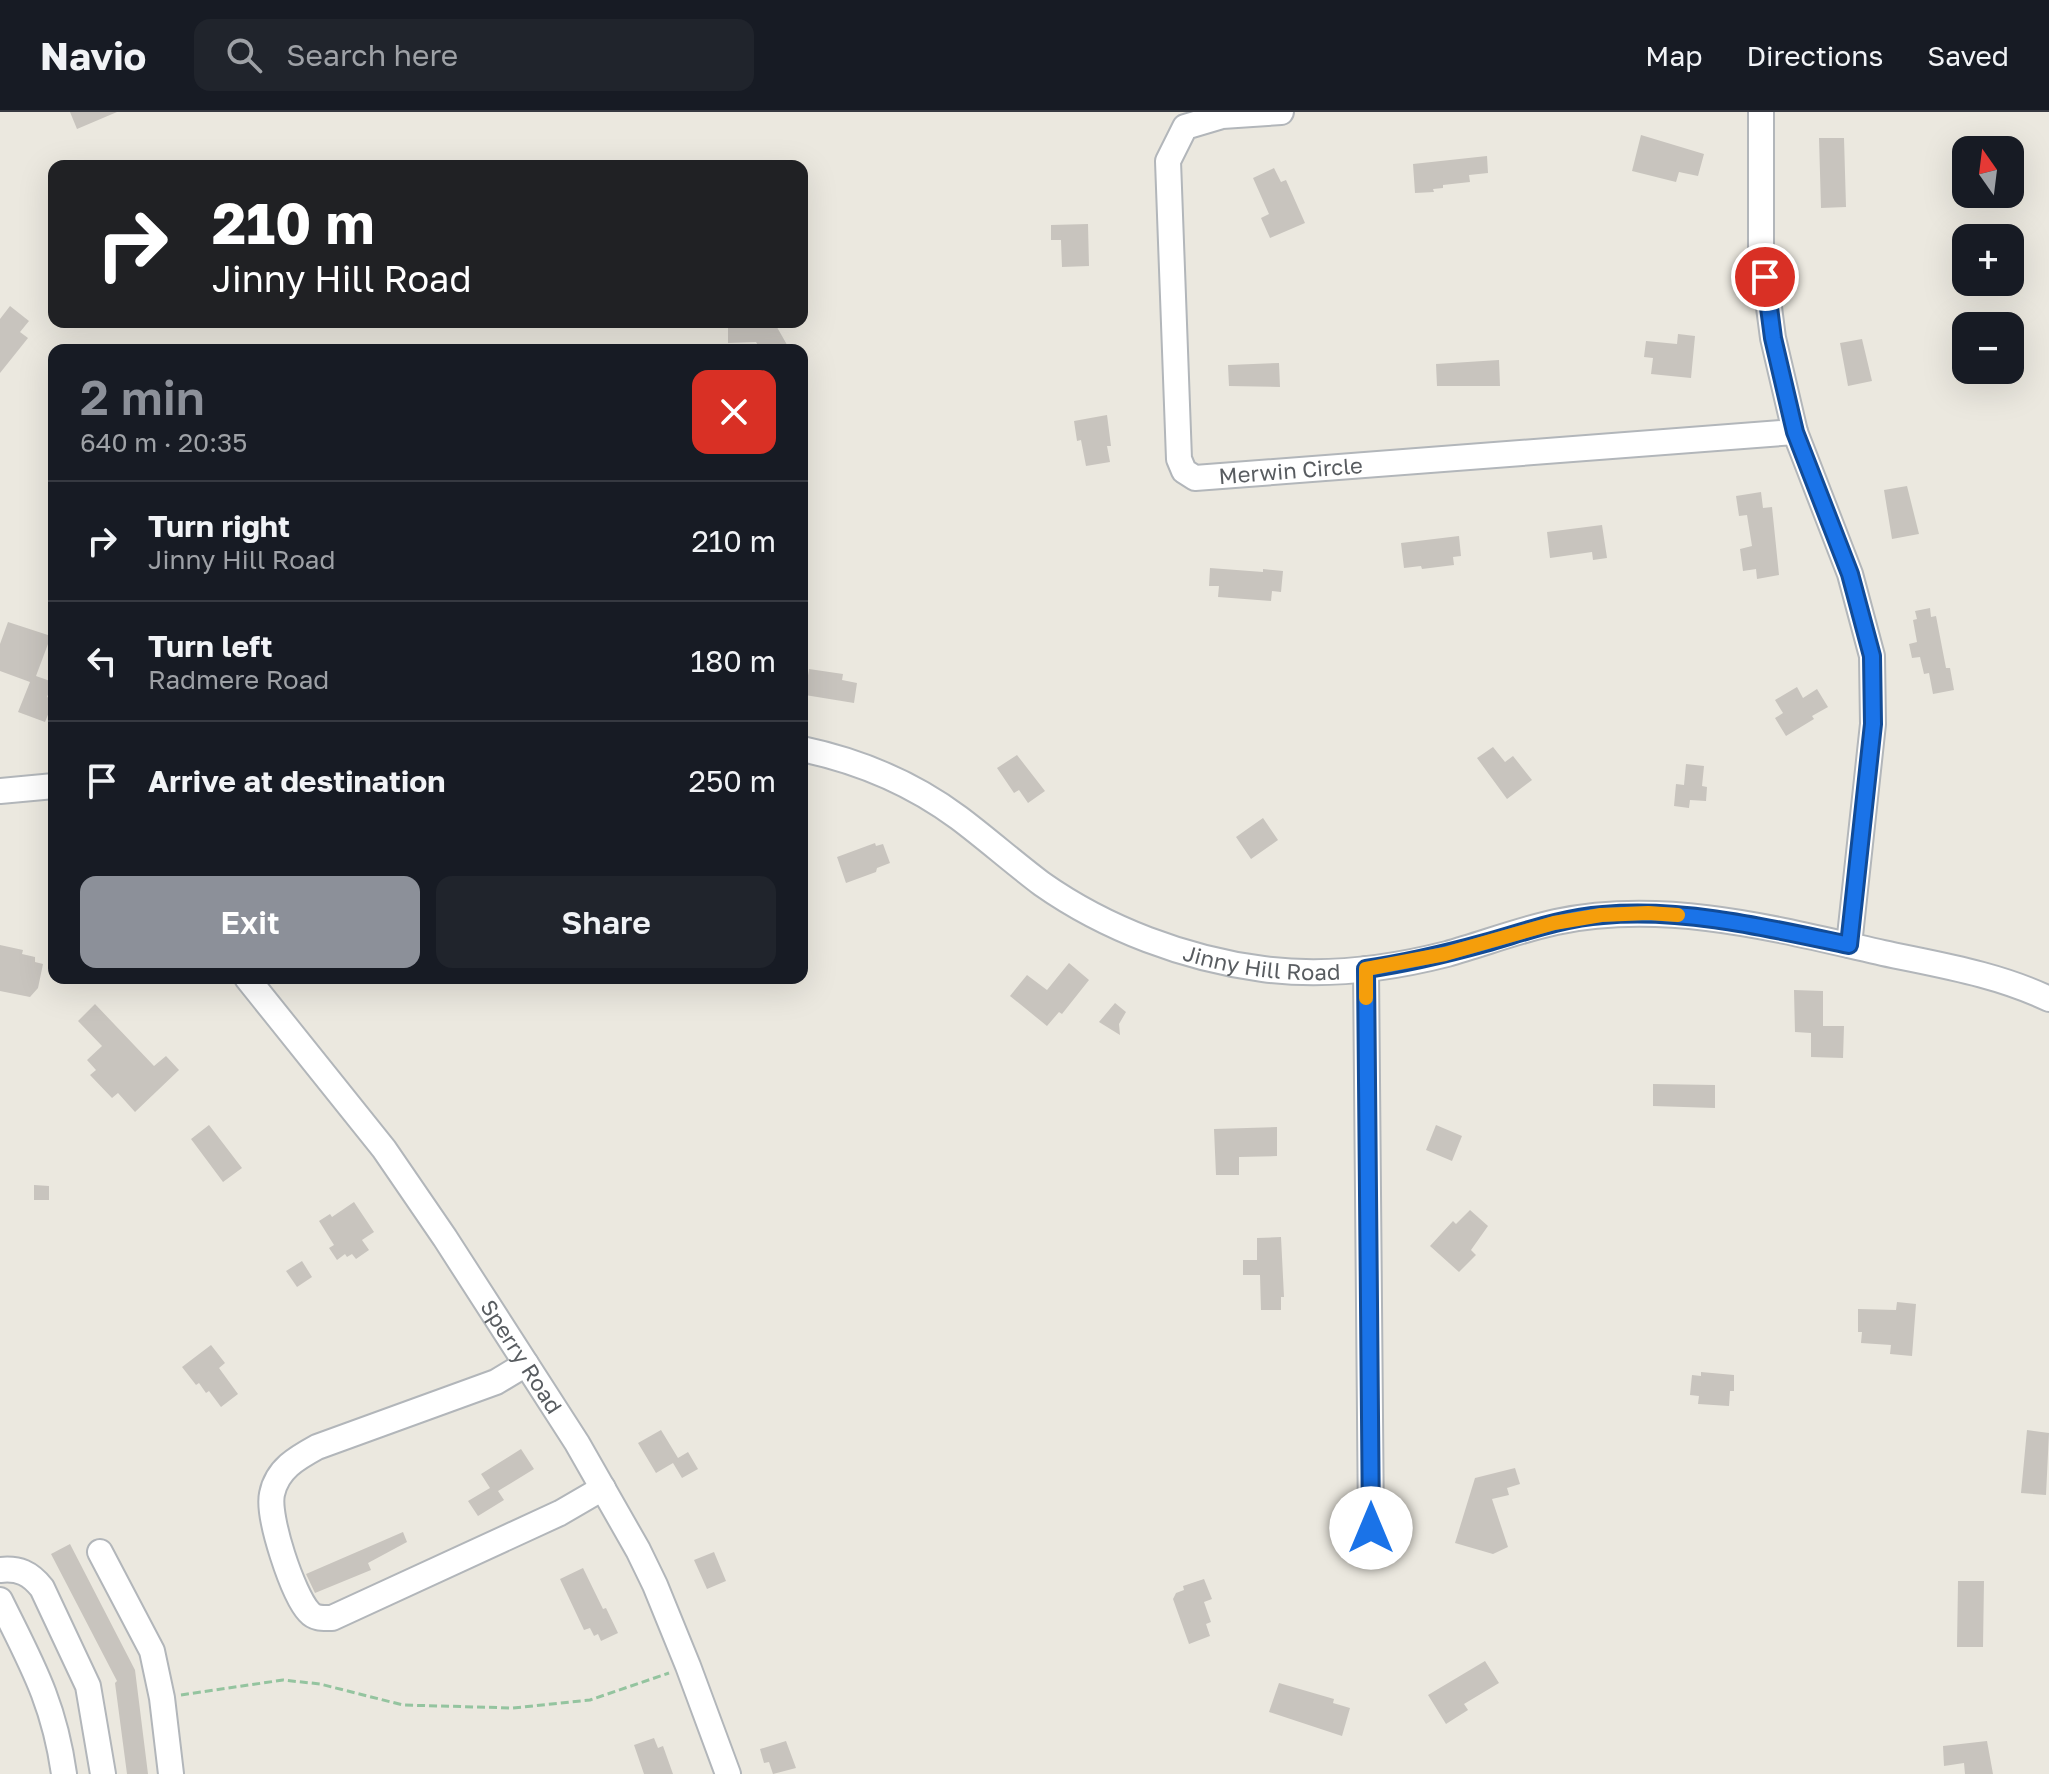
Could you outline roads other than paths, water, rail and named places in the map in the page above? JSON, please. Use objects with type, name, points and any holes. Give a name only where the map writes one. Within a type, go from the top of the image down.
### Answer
[{"type":"street","name":"Merwin Circle","points":[[1281,112],[1222,116],[1185,127],[1168,161],[1179,459],[1184,471],[1195,478],[1795,432]]},
{"type":"street","points":[[1761,112],[1761,246],[1773,338],[1795,432],[1850,574],[1872,656],[1873,724],[1849,945]]},
{"type":"street","name":"Jinny Hill Road","points":[[808,751],[883,774],[917,791],[957,816],[1043,884],[1114,925],[1220,962],[1312,972],[1366,969],[1407,963],[1554,923],[1601,915],[1648,913],[1731,921],[1849,945],[1990,977],[2049,999]]},
{"type":"street","points":[[0,791],[48,787]]},
{"type":"street","points":[[1366,969],[1371,1528]]},
{"type":"street","name":"Sperry Road","points":[[252,984],[384,1149],[526,1364],[603,1488],[644,1562],[688,1666],[728,1774]]},
{"type":"street","points":[[526,1364],[496,1382],[317,1447],[293,1460],[280,1474],[272,1494],[271,1515],[290,1576],[309,1612],[319,1618],[332,1618],[560,1513],[603,1488]]},
{"type":"street","points":[[100,1552],[152,1651],[162,1698],[171,1774]]},
{"type":"street","points":[[0,1570],[24,1571],[42,1588],[88,1686],[103,1774]]},
{"type":"street","points":[[0,1600],[44,1688],[52,1711],[64,1774]]}]
